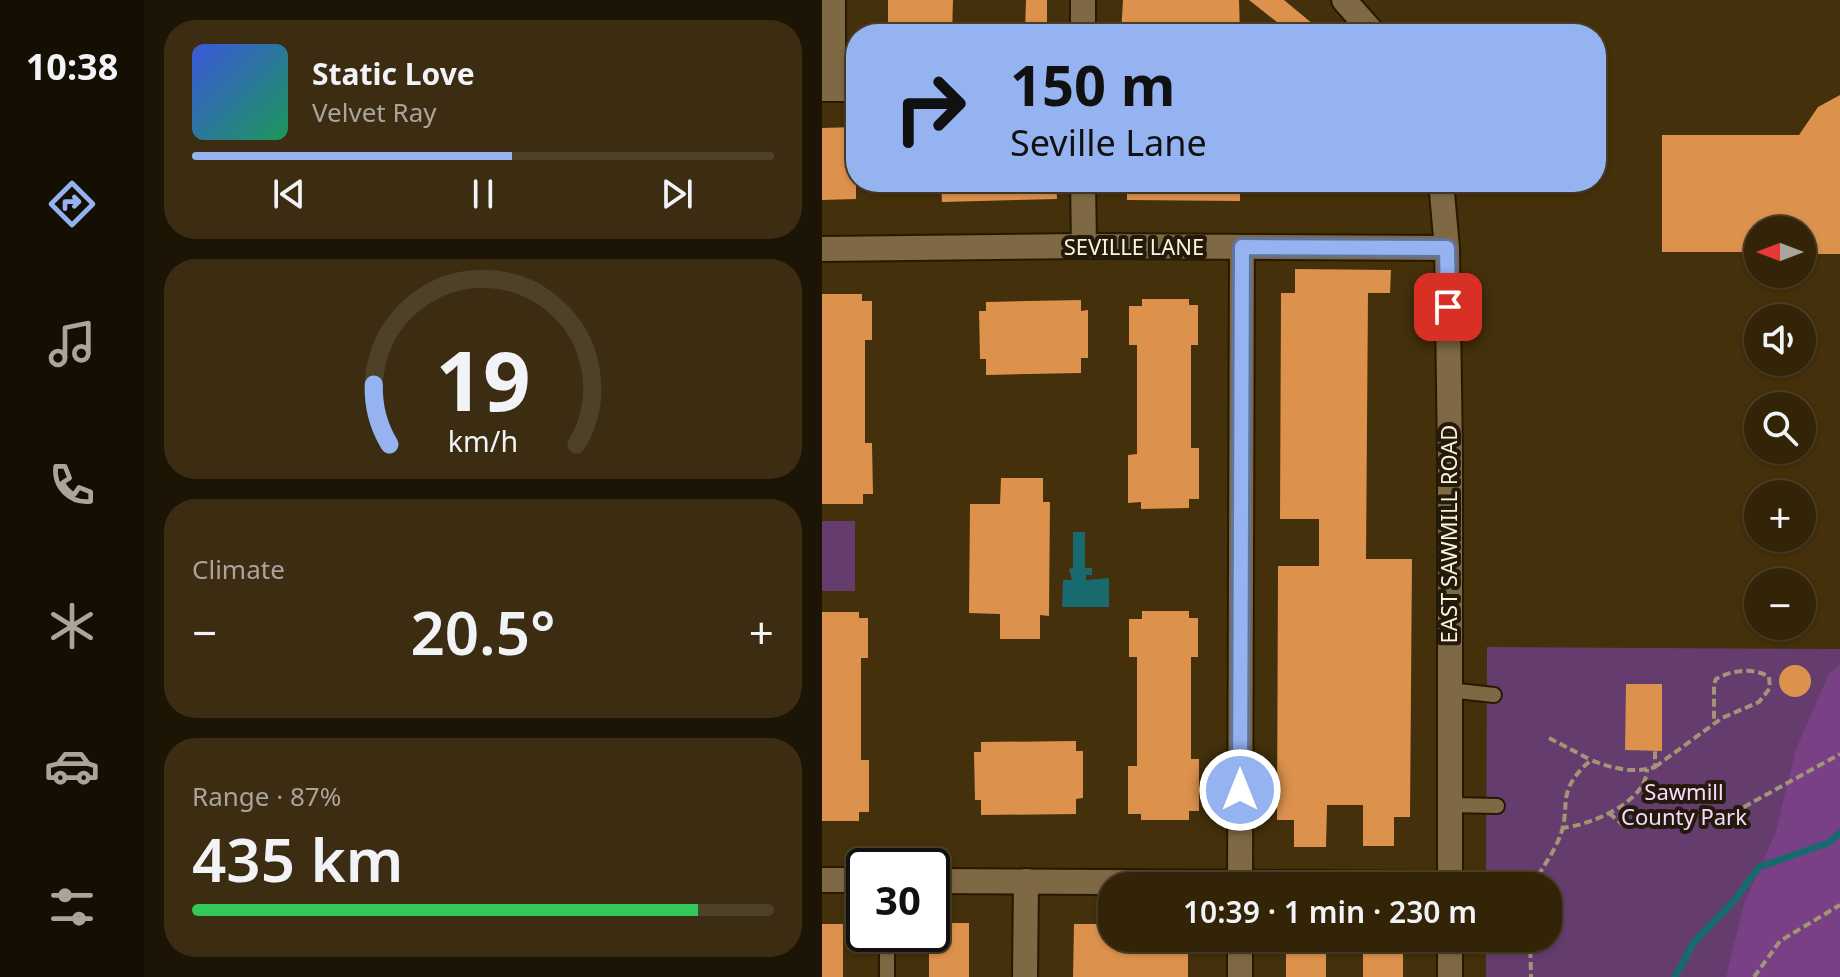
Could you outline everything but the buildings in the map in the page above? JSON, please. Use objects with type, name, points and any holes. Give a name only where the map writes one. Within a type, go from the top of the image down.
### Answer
[{"type":"street","points":[[833,0],[837,89]]},
{"type":"street","points":[[1083,0],[1083,24]]},
{"type":"street","points":[[1344,0],[1365,24]]},
{"type":"street","points":[[1083,192],[1084,246]]},
{"type":"street","name":"EAST SAWMILL ROAD","points":[[1442,192],[1447,248],[1450,454],[1450,872]]},
{"type":"street","name":"SEVILLE LANE","points":[[822,249],[1084,246],[1447,248]]},
{"type":"street","points":[[1240,872],[1242,247]]},
{"type":"street","points":[[822,880],[846,880]]},
{"type":"street","points":[[950,881],[1098,882]]},
{"type":"street","points":[[1025,977],[1026,881]]},
{"type":"street","points":[[1240,952],[1240,977]]},
{"type":"street","points":[[1450,952],[1450,977]]},
{"type":"lane","points":[[1449,690],[1494,695]]},
{"type":"lane","points":[[1450,805],[1497,806]]},
{"type":"lane","points":[[887,952],[887,977]]},
{"type":"path","points":[[1549,738],[1591,760],[1617,769],[1655,767],[1714,724],[1759,702],[1770,688],[1769,677],[1749,671],[1734,672],[1716,679],[1714,724]]},
{"type":"path","points":[[1655,751],[1655,767]]},
{"type":"path","points":[[1609,813],[1622,824],[1673,810],[1724,818],[1840,754]]},
{"type":"path","points":[[1540,872],[1560,839],[1567,789],[1581,768],[1591,760]]},
{"type":"path","points":[[1561,828],[1586,823],[1609,813],[1643,787],[1647,769]]},
{"type":"path","points":[[1754,977],[1780,941],[1840,905]]},
{"type":"path","points":[[1530,952],[1531,977]]},
{"type":"green space","points":[[822,521],[855,521],[855,591],[822,591]]},
{"type":"green space","name":"Sawmill County Park","points":[[1487,647],[1840,649],[1840,977],[1486,977],[1486,952],[1562,952],[1562,872],[1486,872]]},
{"type":"shaded area","points":[[1840,664],[1840,977],[1726,977],[1744,904],[1776,831],[1796,749],[1828,675]]},
{"type":"water","points":[[1073,532],[1085,532],[1085,568],[1092,568],[1092,575],[1086,575],[1086,580],[1109,578],[1109,607],[1062,607],[1063,580],[1072,580],[1069,569],[1073,568]]},
{"type":"waterway","points":[[1675,977],[1694,942],[1733,902],[1759,867],[1828,843],[1840,833]]},
{"type":"route","points":[[1240,790],[1242,247],[1447,248],[1448,307]]}]
